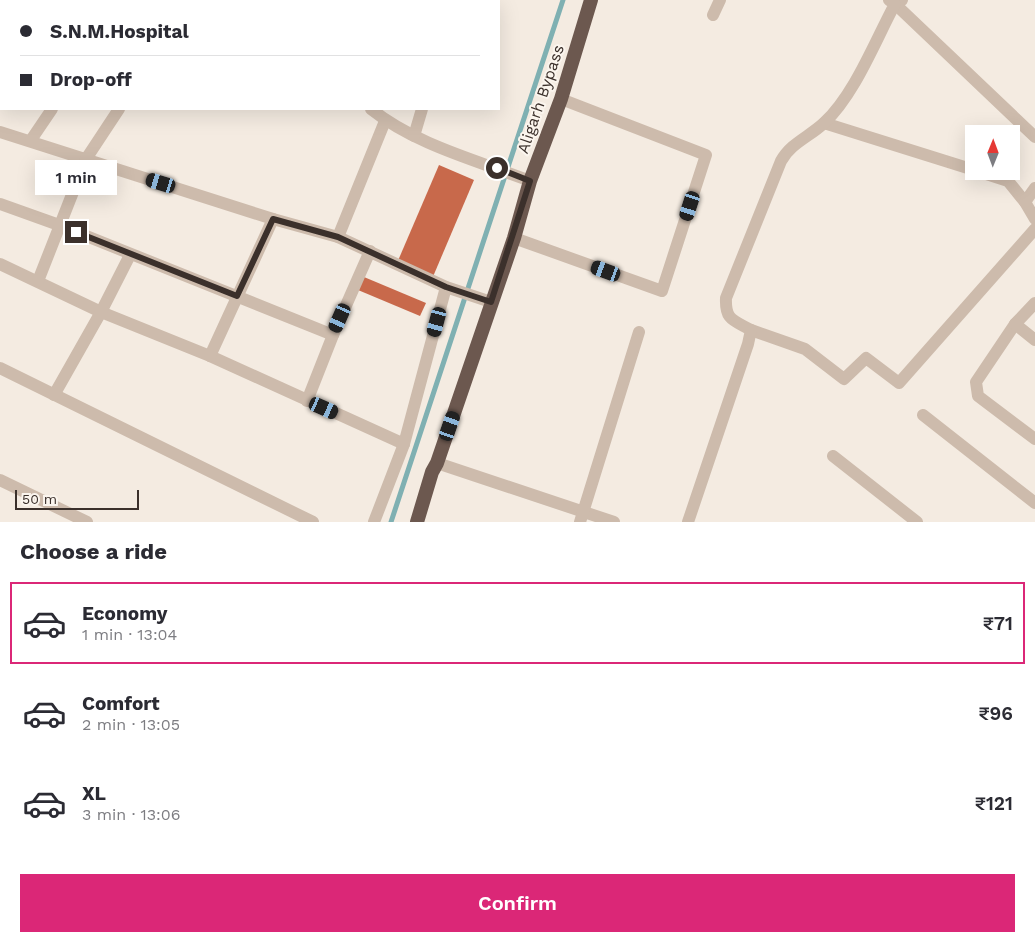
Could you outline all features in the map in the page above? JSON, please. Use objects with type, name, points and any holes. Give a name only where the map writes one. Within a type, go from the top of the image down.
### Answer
[{"type":"highway","name":"Aligarh Bypass","points":[[417,522],[432,472],[437,463],[514,238],[530,181],[561,99],[592,0]]},
{"type":"street","points":[[713,15],[720,0]]},
{"type":"street","points":[[1035,137],[895,1],[848,92],[824,123],[798,142],[784,156],[726,298],[725,310],[730,319],[751,330],[806,349],[844,379],[866,358],[899,383],[1035,229]]},
{"type":"street","points":[[514,238],[662,291],[706,155],[561,99]]},
{"type":"street","points":[[31,140],[51,110]]},
{"type":"street","points":[[38,281],[86,159],[118,110]]},
{"type":"street","points":[[371,110],[385,121],[414,136],[530,181]]},
{"type":"street","points":[[414,136],[422,110]]},
{"type":"street","points":[[338,237],[385,121]]},
{"type":"street","points":[[824,123],[965,168]]},
{"type":"street","points":[[0,132],[31,140],[273,219],[338,237],[449,288],[491,302]]},
{"type":"street","points":[[1005,180],[1008,181],[1025,202],[1035,220]]},
{"type":"street","points":[[1025,202],[1035,188]]},
{"type":"street","points":[[0,204],[59,225],[333,335]]},
{"type":"street","points":[[210,356],[273,219]]},
{"type":"street","points":[[307,401],[333,335],[370,251]]},
{"type":"street","points":[[54,395],[101,312],[130,255]]},
{"type":"street","points":[[0,264],[101,312],[210,356],[404,444]]},
{"type":"street","points":[[374,522],[404,444],[449,288]]},
{"type":"street","points":[[1035,303],[1015,324],[976,382],[978,396],[1035,440]]},
{"type":"street","points":[[1015,324],[1035,340]]},
{"type":"street","points":[[688,522],[748,344],[751,330]]},
{"type":"street","points":[[582,516],[639,332]]},
{"type":"street","points":[[0,368],[313,522]]},
{"type":"street","points":[[923,415],[1035,503]]},
{"type":"street","points":[[833,456],[917,522]]},
{"type":"street","points":[[437,463],[582,516],[614,522]]},
{"type":"street","points":[[0,480],[87,522]]},
{"type":"building","points":[[439,165],[474,180],[432,279],[397,263]]},
{"type":"building","points":[[364,277],[426,303],[420,316],[358,290]]},
{"type":"waterway","points":[[391,522],[563,0]]},
{"type":"route","points":[[76,232],[237,296],[273,219],[338,237],[446,287],[491,302],[514,238],[530,181],[497,168]]}]
